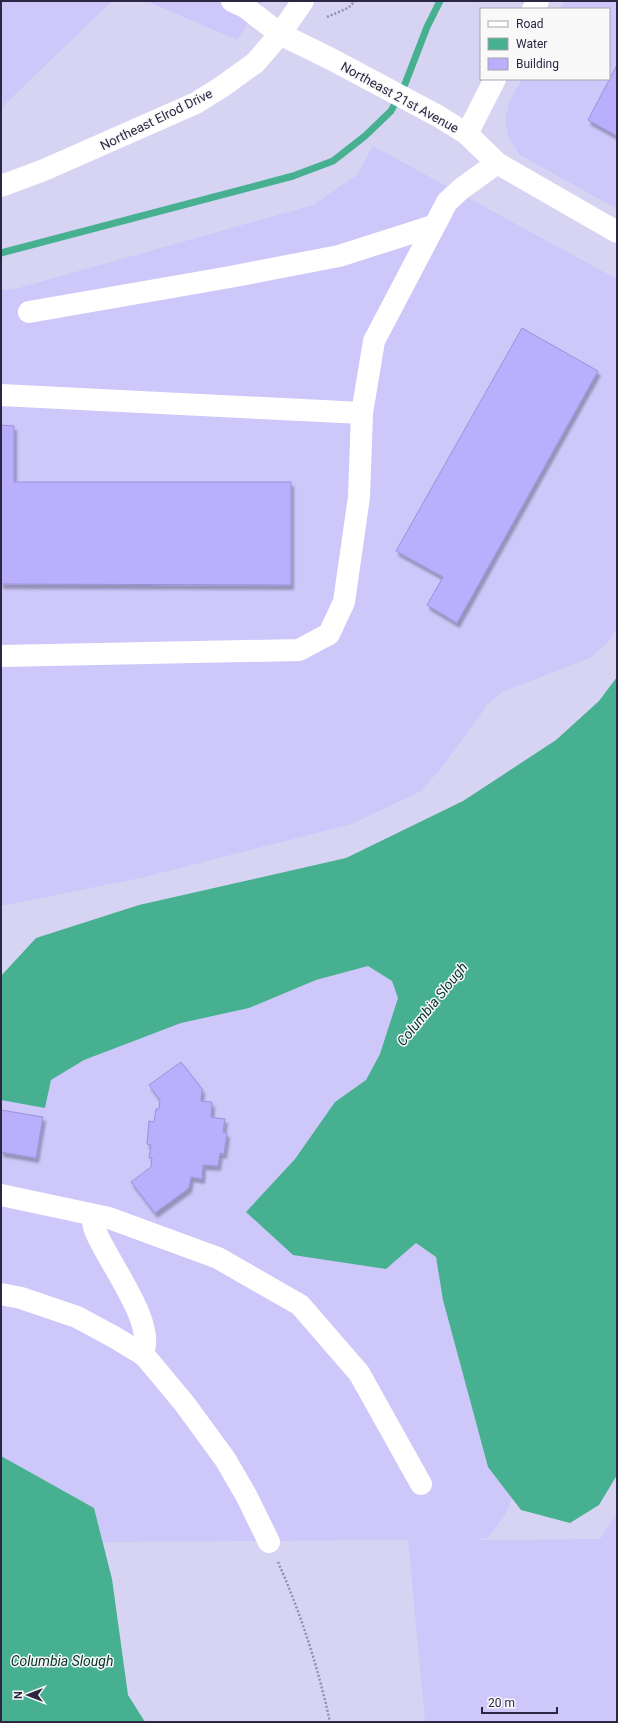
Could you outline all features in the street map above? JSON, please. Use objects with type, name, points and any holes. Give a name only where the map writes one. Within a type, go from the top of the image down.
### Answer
[{"type":"street","name":"Northeast 21st Avenue","points":[[232,1],[245,7],[280,34],[331,59],[438,116],[467,134],[497,163],[617,232]]},
{"type":"street","name":"Northeast Elrod Drive","points":[[1,186],[58,164],[196,103],[223,86],[254,63],[280,34],[303,1]]},
{"type":"street","points":[[467,134],[494,80]]},
{"type":"street","points":[[1,656],[299,650],[329,634],[344,602],[359,497],[362,413],[374,341],[447,202],[461,189],[497,163]]},
{"type":"street","points":[[30,312],[339,256],[434,226]]},
{"type":"street","points":[[1,395],[362,413]]},
{"type":"street","points":[[1,1195],[109,1218],[218,1258],[300,1304],[359,1373],[421,1484]]},
{"type":"street","points":[[92,1215],[95,1230],[117,1269],[138,1313],[146,1338],[146,1348],[142,1354]]},
{"type":"street","points":[[1,1294],[21,1298],[77,1317],[142,1354],[165,1379],[225,1459],[246,1496],[269,1542]]},
{"type":"path","points":[[327,17],[348,8],[354,1]]},
{"type":"path","points":[[269,1542],[294,1598],[314,1658],[330,1722]]},
{"type":"shaded area","points":[[1,1],[116,1],[111,2],[1,108]]},
{"type":"shaded area","points":[[146,1],[263,1],[237,40]]},
{"type":"shaded area","points":[[565,1],[617,1],[617,209],[520,155],[509,139],[505,120],[509,102],[521,80],[610,80],[610,8],[561,8]]},
{"type":"shaded area","points":[[373,146],[617,279],[617,628],[606,644],[590,658],[502,692],[488,704],[443,766],[421,791],[352,824],[145,877],[1,906],[1,290],[15,289],[313,205],[357,175]]},
{"type":"shaded area","points":[[368,966],[392,981],[398,998],[380,1054],[366,1080],[335,1102],[295,1159],[246,1212],[267,1231],[386,1269],[416,1243],[436,1257],[443,1300],[488,1467],[512,1498],[505,1515],[489,1537],[474,1540],[600,1539],[617,1513],[617,1722],[425,1722],[408,1540],[103,1542],[94,1508],[1,1456],[1,1100],[45,1108],[51,1080],[84,1060],[181,1023],[249,1008],[316,980]]},
{"type":"water","points":[[617,677],[617,1475],[599,1505],[570,1523],[521,1510],[488,1467],[443,1300],[436,1257],[416,1243],[386,1269],[293,1255],[246,1212],[295,1159],[335,1102],[366,1080],[380,1054],[398,998],[392,981],[368,966],[316,980],[249,1008],[181,1023],[84,1060],[51,1080],[45,1108],[1,1100],[1,976],[36,938],[139,905],[346,858],[463,801],[556,740],[599,701]]},
{"type":"water","name":"Columbia Slough","points":[[1,1456],[94,1508],[112,1579],[128,1695],[145,1722],[1,1722]]},
{"type":"building","points":[[617,65],[617,136],[588,120]]},
{"type":"building","points":[[522,328],[598,371],[457,623],[427,605],[443,577],[396,551]]},
{"type":"building","points":[[1,425],[14,426],[14,482],[291,482],[291,585],[1,584]]},
{"type":"building","points":[[181,1062],[202,1089],[201,1101],[212,1102],[211,1117],[225,1119],[223,1132],[227,1133],[224,1154],[220,1153],[218,1166],[203,1165],[202,1179],[191,1177],[189,1188],[155,1213],[131,1182],[151,1167],[152,1158],[149,1158],[151,1145],[147,1144],[149,1121],[154,1122],[156,1109],[159,1109],[160,1100],[149,1085]]},
{"type":"building","points":[[1,1110],[43,1117],[36,1158],[1,1152]]},
{"type":"waterway","points":[[1,253],[293,176],[333,161],[365,136],[391,111],[405,84],[427,27],[440,1]]}]
